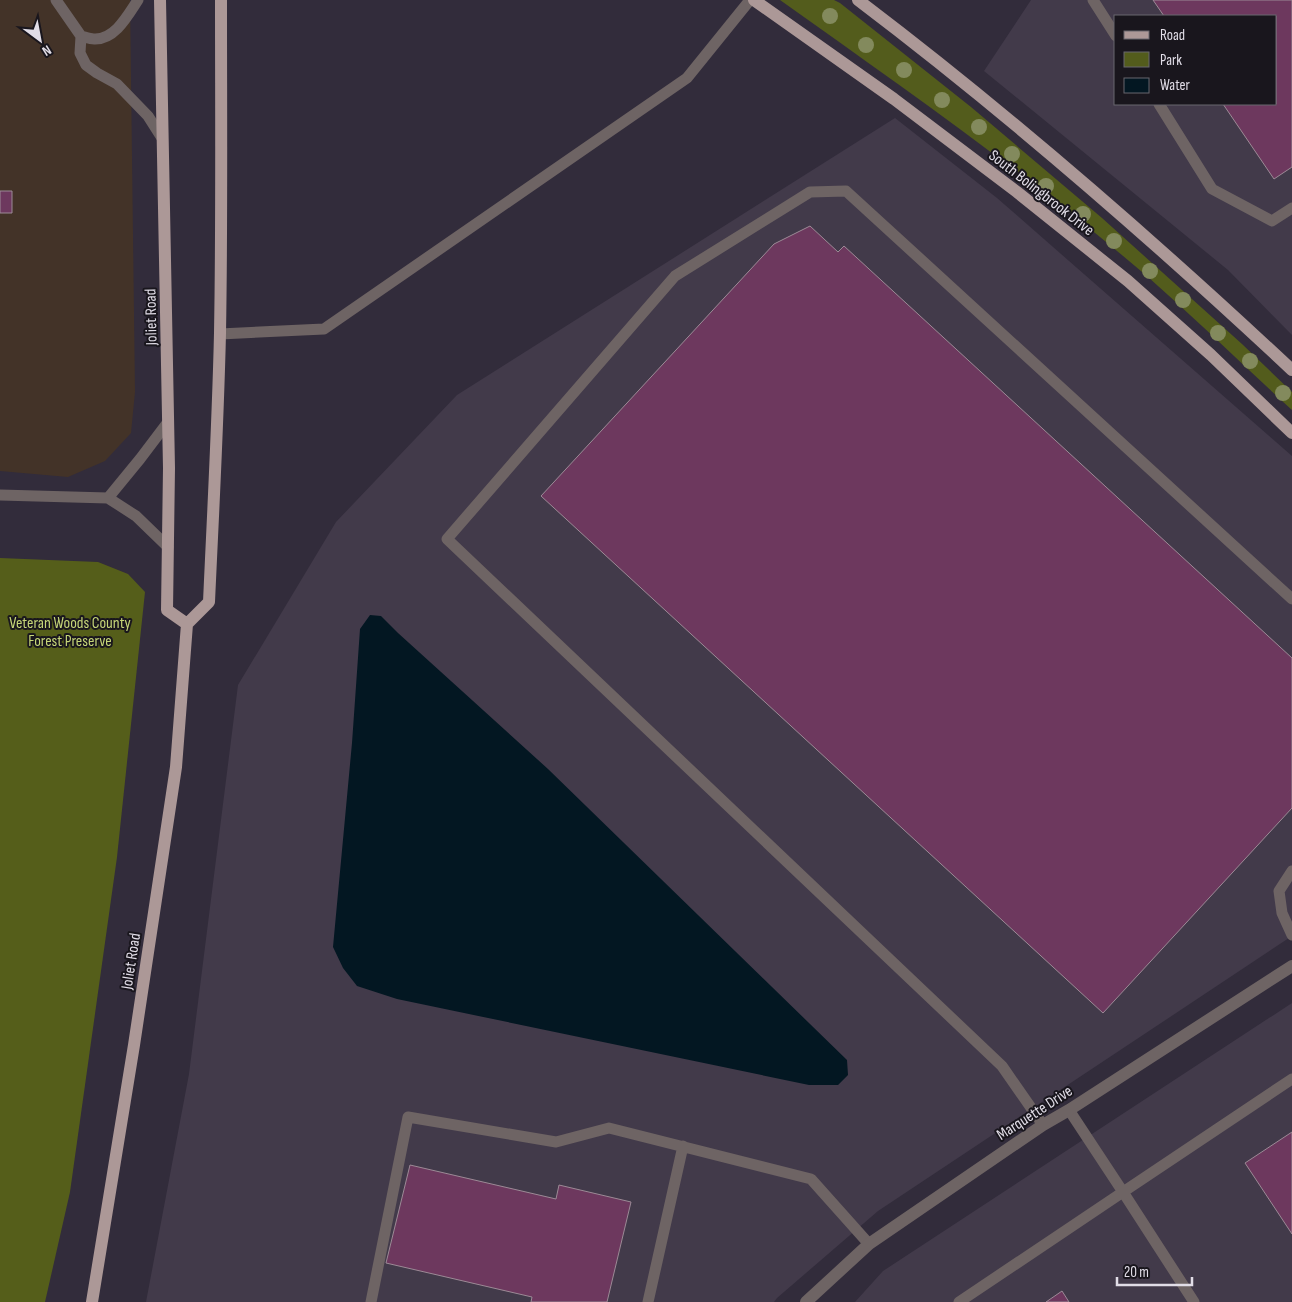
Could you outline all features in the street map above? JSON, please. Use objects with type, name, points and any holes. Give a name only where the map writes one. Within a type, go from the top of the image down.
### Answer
[{"type":"main road","name":"Joliet Road","points":[[92,1302],[176,767],[187,624],[167,610],[169,468],[160,0]]},
{"type":"main road","points":[[187,624],[209,602],[220,334],[220,0]]},
{"type":"main road","name":"South Bolingbrook Drive","points":[[754,0],[894,99],[1024,198],[1128,281],[1292,433]]},
{"type":"main road","name":"South Bolingbrook Drive","points":[[858,0],[915,43],[1051,154],[1173,261],[1292,370]]},
{"type":"street","name":"Marquette Drive","points":[[806,1302],[869,1244],[1043,1125],[1292,966]]},
{"type":"lane","points":[[56,0],[82,36],[95,39],[108,35],[119,27],[138,0]]},
{"type":"lane","points":[[220,334],[324,328],[687,78],[750,0]]},
{"type":"lane","points":[[1093,0],[1114,33]]},
{"type":"lane","points":[[82,36],[80,53],[86,65],[117,84],[148,116],[162,138]]},
{"type":"lane","points":[[1159,105],[1212,189],[1272,221],[1292,208]]},
{"type":"lane","points":[[1043,1125],[1002,1066],[447,539],[675,276],[810,192],[846,191],[1292,599]]},
{"type":"lane","points":[[108,498],[168,422]]},
{"type":"lane","points":[[0,495],[108,498],[136,516],[168,546]]},
{"type":"lane","points":[[1292,871],[1279,891],[1282,913],[1292,935]]},
{"type":"lane","points":[[959,1302],[1292,1079]]},
{"type":"lane","points":[[1069,1110],[1194,1302]]},
{"type":"lane","points":[[372,1302],[408,1117],[556,1142],[609,1128],[811,1179],[869,1244]]},
{"type":"lane","points":[[648,1302],[683,1146]]},
{"type":"shaded area","points":[[0,0],[130,0],[135,392],[131,433],[105,461],[68,477],[0,471]]},
{"type":"shaded area","points":[[1031,0],[1292,0],[1292,335],[1228,270],[984,71]]},
{"type":"shaded area","points":[[895,118],[997,198],[1292,456],[1292,936],[878,1211],[774,1302],[146,1302],[189,1074],[238,685],[336,522],[457,395]]},
{"type":"shaded area","points":[[1292,1003],[1292,1302],[855,1302],[883,1271]]},
{"type":"green space","points":[[780,0],[834,0],[840,3],[971,107],[1102,218],[1242,344],[1292,392],[1292,410],[1166,293],[1104,240],[967,134]]},
{"type":"green space","name":"Veteran Woods County Forest Preserve","points":[[0,558],[98,562],[128,574],[145,592],[117,857],[70,1192],[45,1302],[0,1302]]},
{"type":"water","points":[[370,615],[381,616],[548,769],[847,1060],[848,1075],[838,1085],[809,1085],[397,999],[357,986],[343,968],[333,947],[352,743],[360,629]]},
{"type":"building","points":[[1153,0],[1292,0],[1292,167],[1274,179],[1224,105],[1277,105],[1277,15],[1163,15]]},
{"type":"building","points":[[0,191],[12,191],[12,213],[0,213]]},
{"type":"building","points":[[810,226],[838,252],[844,246],[1292,658],[1292,808],[1103,1013],[541,496],[774,244]]},
{"type":"building","points":[[1292,1132],[1292,1234],[1245,1163]]},
{"type":"building","points":[[410,1165],[556,1199],[559,1185],[631,1202],[607,1302],[531,1302],[532,1297],[386,1263]]},
{"type":"building","points":[[1062,1291],[1069,1302],[1046,1302]]}]
